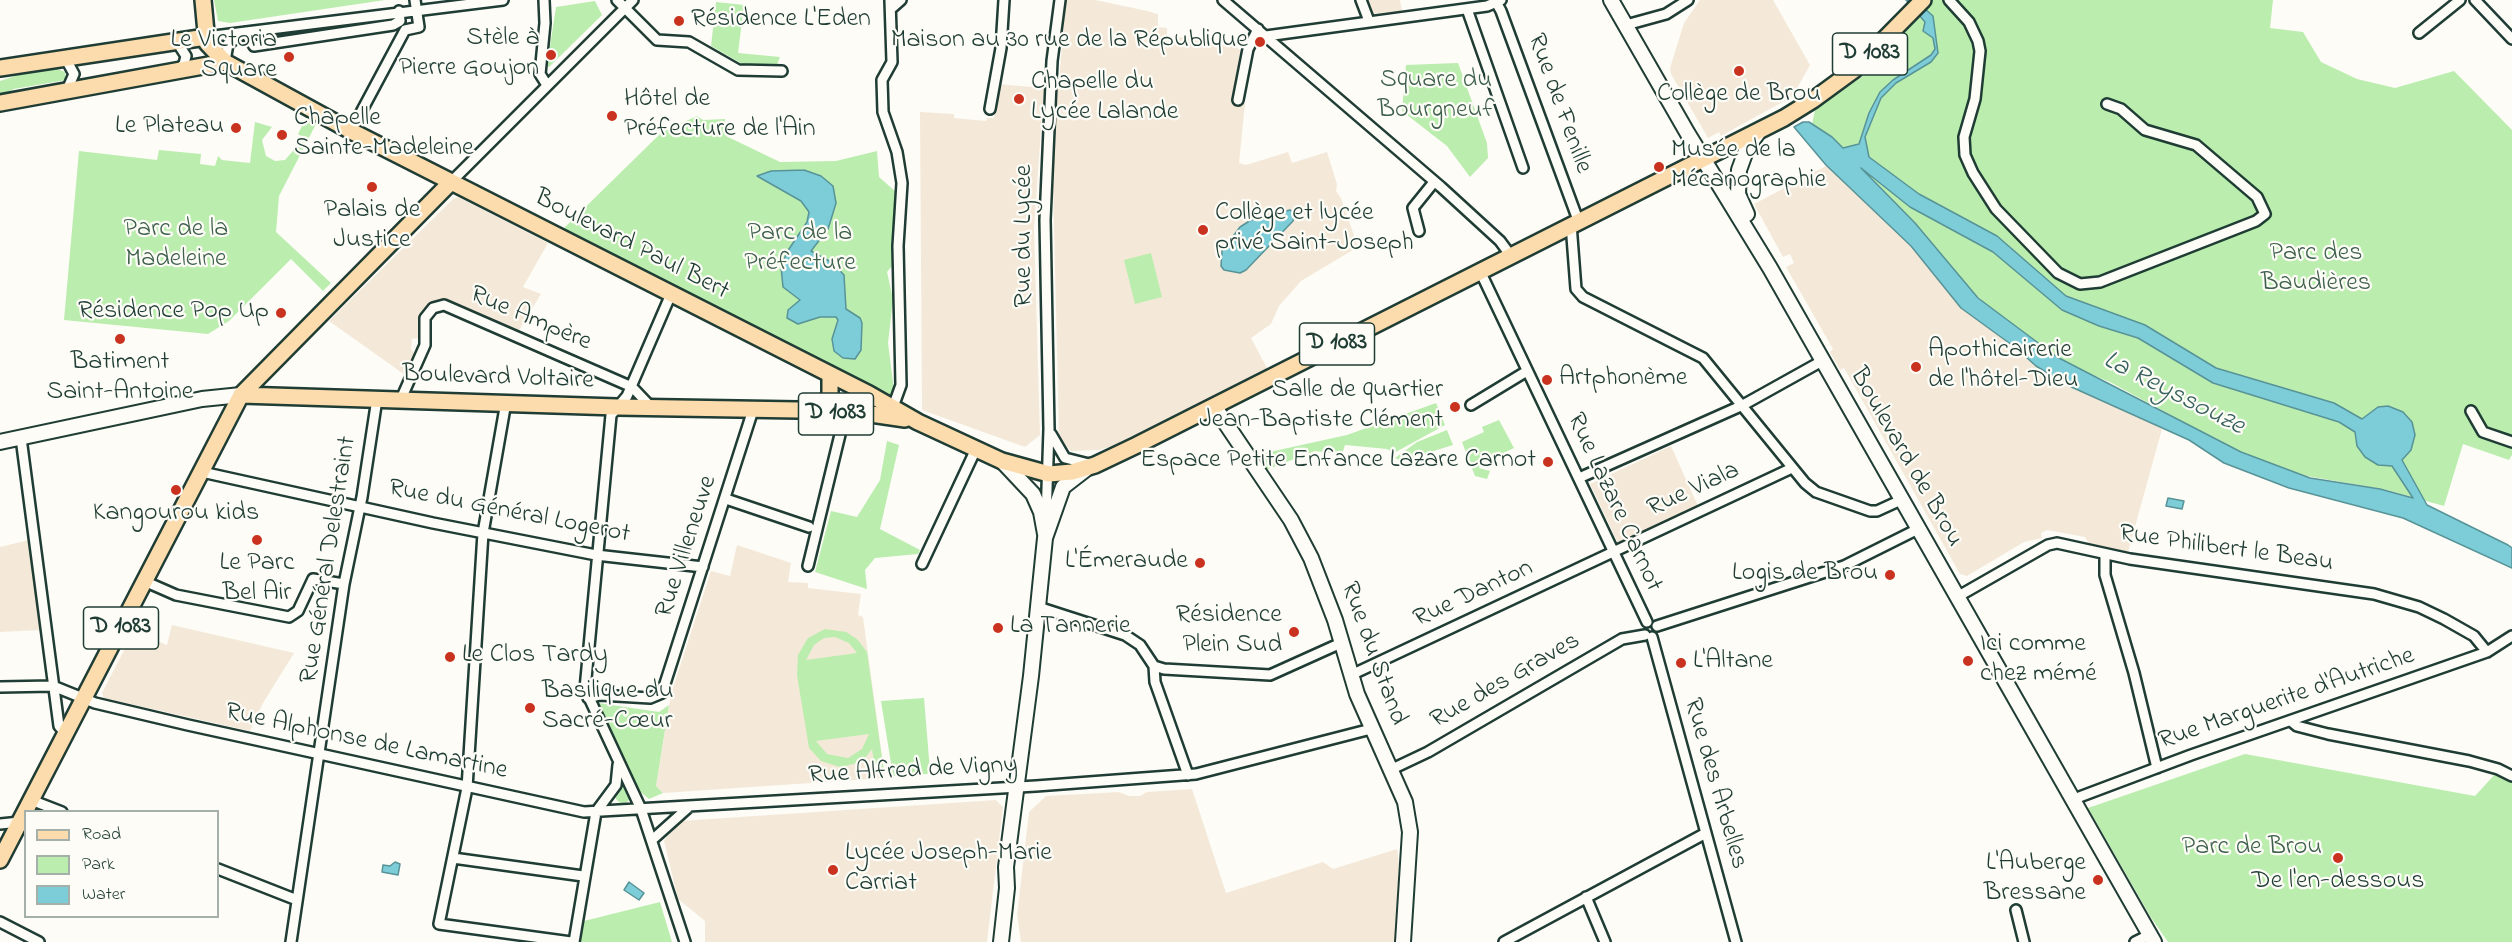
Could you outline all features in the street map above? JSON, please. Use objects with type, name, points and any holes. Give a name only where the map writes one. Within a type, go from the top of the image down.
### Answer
[{"type":"main road","points":[[0,68],[206,37],[202,0]]},
{"type":"main road","name":"D 1083","points":[[1049,474],[1072,472],[1095,465],[1784,118],[1814,100],[1854,70],[1923,0]]},
{"type":"main road","name":"Boulevard Paul Bert","points":[[206,37],[211,49],[225,62],[351,131],[893,407],[918,422],[1002,461],[1049,474]]},
{"type":"main road","points":[[0,104],[225,62]]},
{"type":"main road","points":[[0,75],[29,65]]},
{"type":"main road","points":[[241,395],[452,182]]},
{"type":"main road","name":"Boulevard Voltaire","points":[[753,410],[820,407],[830,394],[830,375]]},
{"type":"main road","name":"D 1083","points":[[26,810],[241,395]]},
{"type":"main road","name":"Boulevard Voltaire","points":[[241,395],[506,402],[617,408],[753,410],[895,416],[918,422]]},
{"type":"main road","name":"D 1083","points":[[0,860],[24,814]]},
{"type":"street","points":[[351,131],[405,30],[419,27],[416,0]]},
{"type":"street","points":[[206,37],[399,11],[417,12],[504,0]]},
{"type":"street","points":[[544,0],[545,23],[540,68],[547,85]]},
{"type":"street","points":[[617,0],[657,40],[689,42],[738,70],[782,71]]},
{"type":"street","points":[[452,182],[633,0]]},
{"type":"street","points":[[893,407],[901,385],[898,246],[902,183],[897,152],[883,112],[882,85],[892,62],[891,4],[901,0]]},
{"type":"street","points":[[990,109],[1000,48],[1004,0]]},
{"type":"street","name":"Rue du Lycée","points":[[1045,538],[1049,429],[1045,220],[1052,61],[1060,0]]},
{"type":"street","points":[[1222,0],[1434,182],[1500,241],[1511,256]]},
{"type":"street","points":[[1360,0],[1369,21]]},
{"type":"street","name":"Boulevard de Brou","points":[[1611,0],[1688,134],[1706,159],[1770,268],[2074,799],[2151,939]]},
{"type":"street","points":[[1626,25],[1666,14],[1687,3],[1688,0]]},
{"type":"street","points":[[1949,0],[1969,22],[1980,51],[1975,99],[1964,137],[1965,155],[1973,173],[1996,209],[2058,273],[2080,284],[2100,282],[2256,221],[2265,214],[2257,197],[2196,145],[2145,130],[2121,109],[2107,104]]},
{"type":"street","points":[[2419,33],[2460,0]]},
{"type":"street","points":[[2475,0],[2512,39]]},
{"type":"street","points":[[1238,100],[1248,49],[1262,32],[1467,9],[1497,1]]},
{"type":"street","name":"Rue de Fenille","points":[[1497,1],[1575,222],[1576,289],[1583,297],[1693,351],[1713,368],[1792,468],[1816,492],[1854,507],[1877,511],[1901,500]]},
{"type":"street","points":[[1467,9],[1523,168]]},
{"type":"street","points":[[245,32],[254,46],[393,25],[400,21],[399,11]]},
{"type":"street","points":[[225,62],[228,44],[245,32]]},
{"type":"street","points":[[177,42],[186,56],[184,64],[178,70]]},
{"type":"street","points":[[62,60],[68,63],[74,74],[68,90]]},
{"type":"street","points":[[1761,130],[1743,158],[1737,186],[1770,268]]},
{"type":"street","points":[[1419,231],[1413,208],[1434,182]]},
{"type":"street","name":"Rue Lazare Carnot","points":[[1480,271],[1647,622]]},
{"type":"street","points":[[671,294],[632,387],[611,416],[585,689],[641,809],[685,942]]},
{"type":"street","name":"Rue Ampère","points":[[401,399],[425,345],[425,318],[433,308],[444,305],[632,387]]},
{"type":"street","points":[[1579,478],[1743,405],[1822,361]]},
{"type":"street","points":[[1471,405],[1527,371]]},
{"type":"street","points":[[632,387],[652,408]]},
{"type":"street","points":[[0,442],[202,399],[241,395]]},
{"type":"street","name":"Rue Général Delestraint","points":[[291,942],[344,584],[376,399]]},
{"type":"street","points":[[506,402],[483,533],[467,788],[439,924],[572,942],[596,812],[616,785],[618,761]]},
{"type":"street","name":"Rue du Stand","points":[[1214,406],[1291,520],[1311,558],[1371,729],[1405,802],[1410,821],[1403,942]]},
{"type":"street","name":"Rue Villeneuve","points":[[588,698],[600,695],[650,698],[660,696],[704,567],[753,410]]},
{"type":"street","points":[[2470,411],[2483,432],[2512,442]]},
{"type":"street","points":[[808,566],[845,414]]},
{"type":"street","points":[[1049,429],[1065,458],[1095,465]]},
{"type":"street","points":[[21,438],[59,726],[66,734]]},
{"type":"street","points":[[922,564],[976,449]]},
{"type":"street","points":[[1002,461],[1033,494],[1041,512],[1045,538]]},
{"type":"street","points":[[1001,942],[1007,888],[1006,867],[1045,538],[1063,488],[1095,465]]},
{"type":"street","name":"Rue Viala","points":[[1614,553],[1792,468]]},
{"type":"street","name":"Rue du Général Logerot","points":[[202,472],[596,555],[704,567]]},
{"type":"street","points":[[726,499],[809,527]]},
{"type":"street","points":[[1657,626],[1844,566],[1918,529]]},
{"type":"street","name":"Rue Philibert le Beau","points":[[1957,597],[2053,543],[2085,547],[2105,554],[2374,594],[2419,607],[2444,619],[2474,636],[2487,652]]},
{"type":"street","name":"Rue Danton","points":[[1351,675],[1614,553]]},
{"type":"street","points":[[2105,554],[2105,575],[2134,673],[2157,768]]},
{"type":"street","points":[[144,581],[176,594],[289,617],[298,611],[313,579],[344,584]]},
{"type":"street","points":[[1038,607],[1125,635],[1140,645],[1154,666],[1155,682],[1188,775]]},
{"type":"street","points":[[1647,622],[1653,622],[1657,626],[1657,632],[1648,636],[1642,628],[1647,622]]},
{"type":"street","name":"Rue des Graves","points":[[1390,770],[1428,752],[1622,639],[1648,636]]},
{"type":"street","name":"Rue des Arbelles","points":[[1648,636],[1736,942]]},
{"type":"street","name":"Rue Marguerite d'Autriche","points":[[2074,799],[2487,652],[2512,636]]},
{"type":"street","points":[[1154,666],[1230,674],[1270,675],[1341,643]]},
{"type":"street","points":[[0,687],[53,686]]},
{"type":"street","name":"Rue Alphonse de Lamartine","points":[[53,686],[85,699],[320,756],[576,811],[641,809]]},
{"type":"street","points":[[2321,731],[2319,717],[2323,709]]},
{"type":"street","points":[[2291,721],[2297,726],[2485,765],[2512,776]]},
{"type":"street","name":"Rue Alfred de Vigny","points":[[641,809],[1188,775],[1232,766],[1371,729]]},
{"type":"street","points":[[31,800],[57,810]]},
{"type":"street","points":[[651,840],[690,806]]},
{"type":"street","points":[[0,824],[20,822]]},
{"type":"street","points":[[1504,942],[1706,833]]},
{"type":"street","points":[[453,858],[583,876]]},
{"type":"street","points":[[219,869],[297,900]]},
{"type":"street","points":[[1586,897],[1605,942]]},
{"type":"street","points":[[2016,910],[2024,942]]},
{"type":"street","points":[[0,922],[39,942]]},
{"type":"street","points":[[2135,942],[2151,939]]},
{"type":"shaded area","name":"Collège et lycée privé Saint-Joseph","points":[[1066,0],[1095,0],[1158,14],[1158,27],[1167,28],[1167,36],[1236,47],[1241,51],[1239,57],[1243,59],[1234,103],[1245,103],[1239,163],[1246,165],[1288,152],[1292,163],[1327,152],[1337,184],[1336,191],[1341,198],[1358,247],[1301,281],[1279,306],[1271,324],[1251,338],[1268,370],[1124,443],[1099,450],[1071,451],[1059,438],[1053,183],[1055,126]]},
{"type":"shaded area","points":[[1367,0],[1400,0],[1402,11],[1373,14]]},
{"type":"shaded area","name":"Collège de Brou","points":[[1700,0],[1773,0],[1810,65],[1796,90],[1797,94],[1721,136],[1719,132],[1708,138],[1671,74],[1670,68],[1684,23]]},
{"type":"shaded area","points":[[997,84],[1044,88],[1034,228],[1040,435],[1025,447],[922,410],[920,112],[954,114],[954,118],[986,121],[987,118],[994,118]]},
{"type":"shaded area","points":[[1828,165],[2036,366],[2067,385],[2126,409],[2162,429],[2128,552],[2089,543],[2085,537],[2047,530],[2041,533],[2042,538],[2024,542],[1967,576],[1960,574],[1844,368],[1840,370],[1830,352],[1833,349],[1786,267],[1794,263],[1790,254],[1783,257],[1754,204]]},
{"type":"shaded area","points":[[458,197],[548,243],[523,287],[541,294],[518,332],[448,300],[434,301],[427,306],[419,321],[419,338],[412,339],[411,349],[415,353],[405,375],[329,321],[453,199]]},
{"type":"shaded area","points":[[1671,446],[1698,506],[1618,543],[1590,484]]},
{"type":"shaded area","points":[[29,540],[41,630],[0,632],[0,547]]},
{"type":"shaded area","points":[[737,545],[791,563],[788,582],[808,583],[808,588],[861,594],[858,615],[863,617],[885,778],[663,793],[656,786],[671,694],[711,571],[730,576]]},
{"type":"shaded area","points":[[172,625],[294,653],[263,703],[250,731],[104,698],[102,693],[134,631],[167,645]]},
{"type":"shaded area","points":[[1192,789],[1226,893],[1323,862],[1333,869],[1397,849],[1399,863],[1395,942],[1021,942],[1017,915],[1029,812],[1046,796],[1119,792],[1129,796],[1140,796],[1147,792]]},
{"type":"shaded area","name":"Lycée Joseph-Marie Carriat","points":[[996,800],[1003,807],[987,942],[705,942],[705,921],[678,899],[664,841],[680,821]]},
{"type":"green space","points":[[214,0],[385,0],[230,23],[218,21]]},
{"type":"green space","name":"Parc des Baudières","points":[[1932,0],[2273,0],[2270,28],[2303,32],[2321,62],[2357,79],[2395,88],[2454,71],[2512,130],[2512,455],[2509,460],[2463,444],[2444,506],[2387,490],[2301,475],[2231,448],[2110,382],[2083,371],[2057,357],[1990,309],[1969,288],[1915,223],[1832,137],[1812,124],[1815,110],[1874,68]]},
{"type":"green space","points":[[595,1],[602,15],[549,67],[547,66],[556,7]]},
{"type":"green space","points":[[716,2],[744,5],[738,53],[780,57],[777,65],[744,65],[711,46]]},
{"type":"green space","name":"Square du Bourgneuf","points":[[1458,63],[1487,143],[1488,158],[1470,177],[1447,146],[1402,111],[1406,65]]},
{"type":"green space","points":[[55,68],[65,72],[66,80],[14,89],[0,96],[0,81]]},
{"type":"green space","name":"Parc de la Préfecture","points":[[697,116],[703,120],[725,119],[726,136],[780,162],[836,161],[877,151],[879,177],[896,192],[892,266],[887,272],[893,299],[888,343],[894,390],[890,395],[563,229],[662,132]]},
{"type":"green space","name":"Parc de la Madeleine","points":[[306,118],[316,124],[279,196],[276,232],[331,283],[323,291],[291,259],[229,321],[208,334],[64,320],[79,151],[157,160],[159,150],[201,154],[200,164],[215,166],[218,156],[222,160],[250,163],[255,122],[272,127],[262,140],[266,156],[275,161],[285,160],[299,144],[301,136],[298,134]]},
{"type":"green space","points":[[1151,253],[1162,297],[1135,304],[1124,260]]},
{"type":"green space","points":[[1436,403],[1445,425],[1394,453],[1387,449],[1345,445],[1342,454],[1315,451],[1266,470],[1256,455],[1347,435]]},
{"type":"green space","points":[[1499,420],[1514,448],[1480,464],[1479,468],[1490,471],[1487,479],[1475,476],[1462,442],[1484,432],[1482,427]]},
{"type":"green space","points":[[1447,430],[1453,445],[1401,461],[1395,458],[1417,442]]},
{"type":"green space","points":[[887,441],[899,445],[880,529],[920,550],[918,554],[875,558],[865,570],[867,589],[815,572],[831,511],[857,517],[880,480]]},
{"type":"green space","points":[[825,629],[846,632],[857,639],[867,652],[884,772],[876,774],[872,749],[862,762],[840,767],[821,761],[809,748],[797,675],[798,655],[808,638]],"holes":[[[835,637],[849,643],[857,653],[806,660],[814,645],[824,638]],[[869,734],[862,749],[848,758],[827,754],[816,741]]]},
{"type":"green space","points":[[924,698],[930,771],[927,774],[893,776],[881,701]]},
{"type":"green space","points":[[598,703],[659,712],[669,705],[656,786],[663,793],[649,799],[637,789],[596,706]]},
{"type":"green space","name":"Parc de Brou","points":[[2245,754],[2475,796],[2497,772],[2512,782],[2512,942],[2168,942],[2150,916],[2088,808]]},
{"type":"green space","points":[[623,787],[631,795],[623,803],[615,795]]},
{"type":"green space","points":[[660,902],[672,942],[578,942],[580,922]]},
{"type":"water","points":[[1906,0],[1915,0],[1933,16],[1938,53],[1931,62],[1896,83],[1881,98],[1865,137],[1869,157],[1919,194],[1997,236],[2066,296],[2145,325],[2216,368],[2334,403],[2362,419],[2378,407],[2388,406],[2403,412],[2412,422],[2415,435],[2411,450],[2402,460],[2427,505],[2508,545],[2512,548],[2512,568],[2403,518],[2289,488],[2224,463],[2189,440],[2067,385],[2036,366],[2016,348],[1961,308],[1911,246],[1826,165],[1794,127],[1803,122],[1809,122],[1832,137],[1843,148],[1859,144],[1869,113],[1880,92],[1893,80],[1931,55],[1935,49],[1933,38],[1923,31],[1925,22]],"holes":[[[1861,168],[1910,207],[1993,252],[2062,310],[2099,326],[2138,338],[2213,383],[2339,422],[2355,432],[2357,446],[2365,457],[2378,465],[2392,466],[2413,498],[2380,489],[2310,478],[2241,452],[2057,357],[1978,298],[1915,223]]]},
{"type":"water","points":[[804,170],[821,176],[833,186],[836,203],[828,229],[811,251],[833,263],[844,275],[846,309],[860,318],[862,323],[861,350],[855,359],[843,358],[834,351],[832,339],[838,320],[836,317],[820,317],[798,324],[787,318],[788,310],[800,300],[783,287],[781,267],[787,252],[807,222],[809,212],[801,201],[757,176],[771,171]]},
{"type":"water","points":[[1290,210],[1295,213],[1293,221],[1246,270],[1240,273],[1224,270],[1221,266],[1222,251],[1240,227],[1251,220]]},
{"type":"water","points":[[2168,498],[2184,501],[2182,509],[2166,506]]},
{"type":"water","points":[[395,862],[400,864],[398,875],[382,872],[383,865],[390,866]]},
{"type":"water","points":[[629,882],[644,893],[639,900],[624,890]]},
{"type":"place","name":"Résidence L'Eden","points":[[679,21]]},
{"type":"place","name":"Maison au 30 rue de la République","points":[[1260,42]]},
{"type":"place","name":"Stèle à Pierre Goujon","points":[[551,55]]},
{"type":"place","name":"Le Victoria Square","points":[[289,57]]},
{"type":"place","name":"Collège de Brou","points":[[1739,71]]},
{"type":"place","name":"Chapelle du Lycée Lalande","points":[[1019,99]]},
{"type":"place","name":"Hôtel de Préfecture de l'Ain","points":[[612,116]]},
{"type":"place","name":"Le Plateau","points":[[236,128]]},
{"type":"place","name":"Chapelle Sainte-Madeleine","points":[[282,135]]},
{"type":"place","name":"Musée de la Mécanographie","points":[[1659,167]]},
{"type":"place","name":"Palais de Justice","points":[[372,187]]},
{"type":"place","name":"Collège et lycée privé Saint-Joseph","points":[[1203,230]]},
{"type":"place","name":"Résidence Pop Up","points":[[281,313]]},
{"type":"place","name":"Batiment Saint-Antoine","points":[[120,339]]},
{"type":"place","name":"Apothicairerie de l'hôtel-Dieu","points":[[1916,367]]},
{"type":"place","name":"Artphonème","points":[[1547,380]]},
{"type":"place","name":"Salle de quartier Jean-Baptiste Clément","points":[[1455,407]]},
{"type":"place","name":"Espace Petite Enfance Lazare Carnot","points":[[1548,462]]},
{"type":"place","name":"Kangourou kids","points":[[176,490]]},
{"type":"place","name":"Le Parc Bel Air","points":[[257,540]]},
{"type":"place","name":"L'Émeraude","points":[[1200,563]]},
{"type":"place","name":"Logis de Brou","points":[[1890,575]]},
{"type":"place","name":"La Tannerie","points":[[998,628]]},
{"type":"place","name":"Résidence Plein Sud","points":[[1294,632]]},
{"type":"place","name":"Le Clos Tardy","points":[[450,657]]},
{"type":"place","name":"Ici comme chez mémé","points":[[1968,661]]},
{"type":"place","name":"L'Altane","points":[[1681,663]]},
{"type":"place","name":"Basilique du Sacré-Cœur","points":[[530,708]]},
{"type":"place","name":"De l'en-dessous","points":[[2338,858]]},
{"type":"place","name":"Lycée Joseph-Marie Carriat","points":[[833,870]]},
{"type":"place","name":"L'Auberge Bressane","points":[[2098,880]]},
{"type":"water label","name":"La Reyssouze","points":[[2173,395]]}]
